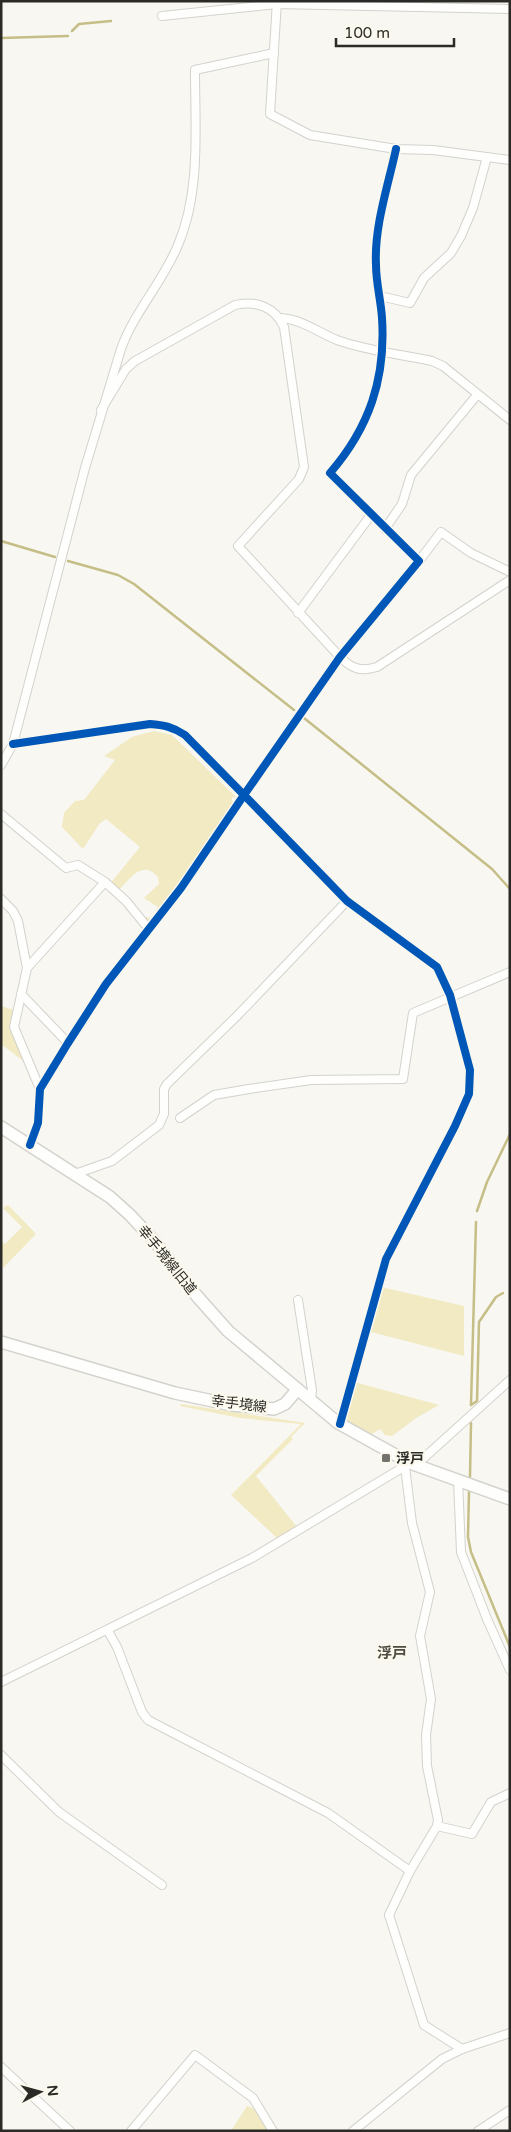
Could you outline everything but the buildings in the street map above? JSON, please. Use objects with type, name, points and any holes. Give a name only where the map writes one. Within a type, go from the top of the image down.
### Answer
[{"type":"main road","name":"幸手境線旧道","points":[[2,1128],[110,1197],[145,1229],[211,1314],[297,1390]]},
{"type":"main road","name":"幸手境線","points":[[1,1342],[175,1393],[232,1404],[274,1409],[281,1407],[297,1390]]},
{"type":"main road","points":[[297,1390],[340,1424],[410,1465],[510,1499]]},
{"type":"street","points":[[162,16],[277,2],[510,9]]},
{"type":"street","points":[[277,2],[270,114],[310,135],[396,149],[432,150],[510,160]]},
{"type":"street","points":[[1,765],[13,744],[101,410],[126,334],[171,260],[184,229],[192,190],[196,140],[195,70],[274,54]]},
{"type":"street","points":[[396,149],[377,237],[376,265],[380,296],[382,350],[369,413],[358,437],[330,473],[385,529],[419,560]]},
{"type":"street","points":[[380,296],[410,303],[424,278],[450,253],[461,236],[473,208],[487,157]]},
{"type":"street","points":[[101,410],[130,365],[235,305],[244,303],[259,304],[280,318],[284,327],[302,474],[238,546],[298,612],[340,657],[357,670],[377,667],[510,580]]},
{"type":"street","points":[[280,318],[290,318],[337,340],[432,361],[444,366],[477,395],[510,420]]},
{"type":"street","points":[[385,529],[402,504],[412,475],[477,395]]},
{"type":"street","points":[[298,612],[371,515]]},
{"type":"street","points":[[40,1089],[106,984],[181,888],[340,657],[441,532],[471,553],[510,572]]},
{"type":"street","points":[[13,744],[150,724],[163,724],[174,727],[185,735],[347,901],[437,967],[450,995],[470,1070],[469,1094],[455,1126],[386,1259],[340,1424]]},
{"type":"street","points":[[1,814],[66,868],[78,865],[104,882],[126,901],[148,928]]},
{"type":"street","points":[[27,968],[104,882]]},
{"type":"street","points":[[1,899],[14,911],[18,921],[27,968],[14,1027],[40,1089],[38,1123],[30,1145]]},
{"type":"street","points":[[75,1174],[112,1162],[159,1125],[164,1114],[164,1089],[167,1084],[237,1016],[347,901]]},
{"type":"street","points":[[180,1118],[214,1096],[249,1089],[311,1080],[403,1079],[413,1013],[450,995],[510,972]]},
{"type":"street","points":[[21,994],[68,1042]]},
{"type":"street","points":[[298,1300],[312,1390],[311,1402]]},
{"type":"street","points":[[1,1682],[108,1631],[252,1558],[410,1465],[510,1380]]},
{"type":"street","points":[[410,1465],[412,1524],[430,1592],[420,1636],[431,1699],[426,1735],[427,1766],[436,1802],[438,1826],[410,1871],[389,1915],[424,2025],[462,2048]]},
{"type":"street","points":[[458,1480],[461,1552],[487,1619],[510,1670]]},
{"type":"street","points":[[108,1631],[118,1647],[142,1712],[148,1720],[320,1809],[410,1871]]},
{"type":"street","points":[[1,1756],[59,1812],[162,1885]]},
{"type":"street","points":[[438,1826],[472,1834],[491,1802],[510,1794]]},
{"type":"street","points":[[353,2131],[442,2059],[462,2048],[510,2033]]},
{"type":"street","points":[[131,2131],[195,2055],[253,2098],[273,2131]]},
{"type":"street","points":[[1,2067],[70,2131]]},
{"type":"street","points":[[478,2131],[510,2110]]},
{"type":"shaded area","points":[[154,731],[172,735],[237,798],[232,797],[232,801],[237,801],[179,886],[153,919],[146,921],[143,917],[152,918],[158,907],[144,898],[159,884],[158,877],[153,872],[142,870],[133,875],[120,889],[110,884],[140,847],[106,819],[100,823],[83,849],[62,827],[64,813],[75,801],[84,800],[115,760],[104,756],[132,737]]},
{"type":"shaded area","points":[[1,1006],[14,1010],[12,1017],[13,1031],[26,1063],[1,1044]]},
{"type":"shaded area","points":[[8,1205],[36,1234],[3,1268],[1,1241],[5,1244],[22,1227],[3,1208]]},
{"type":"shaded area","points":[[381,1287],[464,1306],[464,1356],[371,1332],[365,1343]]},
{"type":"shaded area","points":[[354,1383],[439,1405],[416,1418],[392,1436],[385,1435],[380,1429],[370,1435],[344,1418]]},
{"type":"shaded area","points":[[181,1404],[305,1423],[291,1437],[293,1439],[256,1476],[297,1527],[278,1539],[231,1495],[301,1424],[240,1418],[180,1406]]},
{"type":"shaded area","points":[[247,2106],[257,2110],[269,2131],[231,2131]]},
{"type":"waterway","points":[[72,31],[79,24],[111,21]]},
{"type":"waterway","points":[[1,38],[68,36]]},
{"type":"waterway","points":[[1,541],[55,557]]},
{"type":"waterway","points":[[68,561],[118,575],[134,584],[294,710]]},
{"type":"waterway","points":[[304,718],[492,869],[510,889]]},
{"type":"waterway","points":[[477,1211],[487,1182],[510,1134]]},
{"type":"waterway","points":[[471,1405],[476,1222]]},
{"type":"waterway","points":[[471,1405],[477,1401],[479,1322],[496,1297],[503,1293]]},
{"type":"waterway","points":[[470,1477],[471,1423]]},
{"type":"waterway","points":[[469,1492],[468,1537],[471,1552],[510,1647]]},
{"type":"cycle path","points":[[340,1424],[386,1259],[455,1126],[469,1094],[470,1070],[450,995],[437,967],[347,901],[244,795],[340,657],[419,561],[330,473],[344,456],[365,420],[378,382],[383,340],[376,272],[377,236],[396,149]]},
{"type":"cycle path","points":[[13,744],[150,724],[164,726],[185,735],[244,795],[181,888],[106,984],[68,1043],[40,1089],[38,1123],[30,1145]]},
{"type":"place","name":"浮戸","points":[[386,1458]]},
{"type":"district","name":"浮戸","points":[[392,1653]]}]
